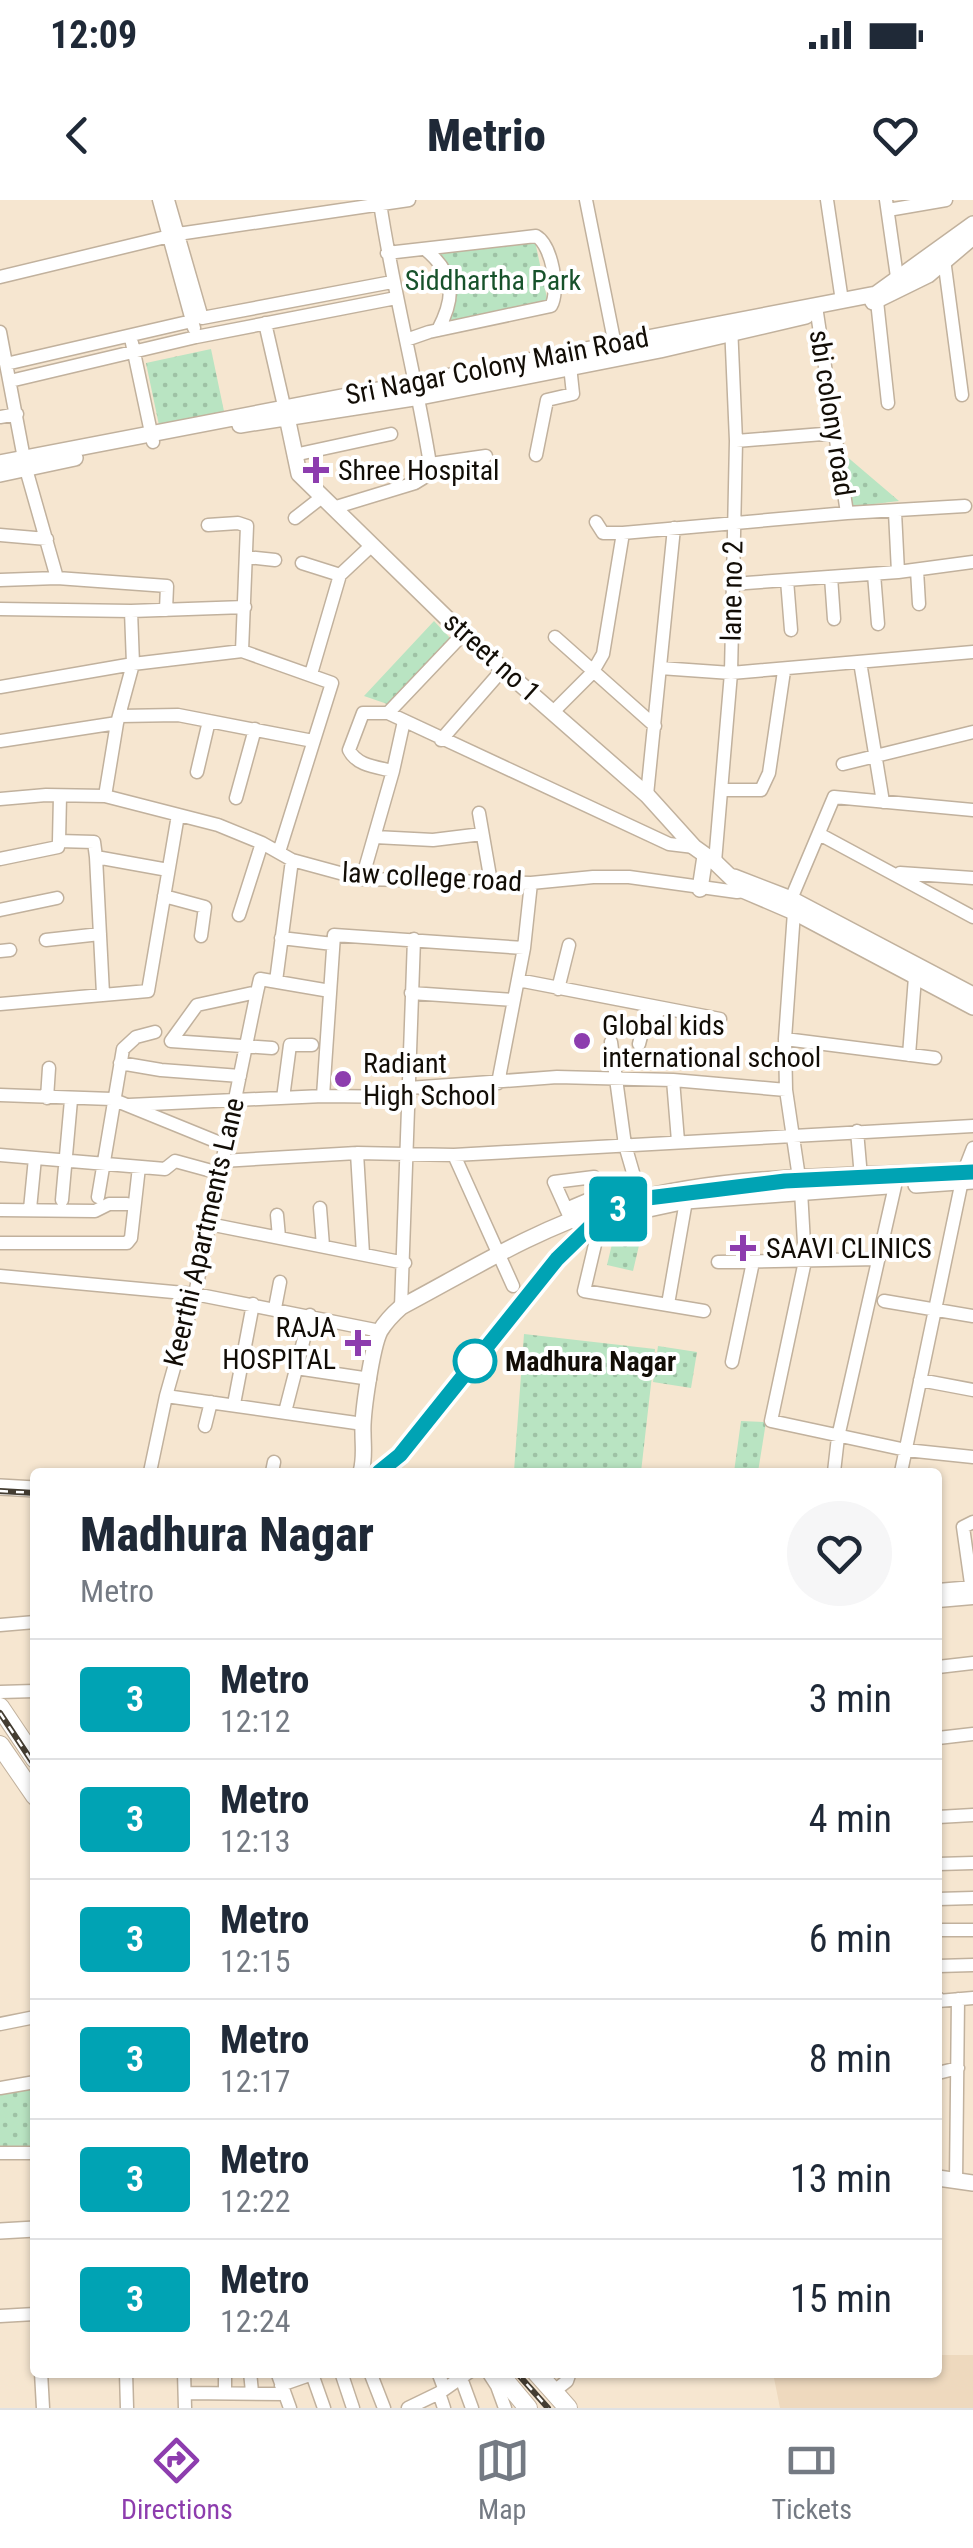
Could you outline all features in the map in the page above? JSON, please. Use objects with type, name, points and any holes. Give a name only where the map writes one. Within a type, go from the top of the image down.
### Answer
[{"type":"highway","points":[[0,1707],[30,1752]]},
{"type":"highway","points":[[1,1748],[30,1789]]},
{"type":"highway","points":[[503,2378],[528,2408]]},
{"type":"highway","points":[[541,2378],[568,2408]]},
{"type":"main road","name":"Sri Nagar Colony Main Road","points":[[417,390],[876,294],[897,277],[924,270],[973,224]]},
{"type":"main road","name":"Sri Nagar Colony Main Road","points":[[731,327],[878,301],[970,243]]},
{"type":"main road","name":"Sri Nagar Colony Main Road","points":[[0,474],[26,463],[152,437],[286,411],[570,366],[616,351]]},
{"type":"main road","name":"street no 1","points":[[286,411],[298,474],[462,634],[647,795],[705,855],[748,886],[917,963],[973,994]]},
{"type":"main road","name":"Sri Nagar Colony Main Road","points":[[0,463],[26,463]]},
{"type":"main road","points":[[700,888],[705,855]]},
{"type":"main road","name":"street no 1","points":[[794,905],[973,1007]]},
{"type":"main road","points":[[581,1216],[861,1177],[968,1176]]},
{"type":"main road","points":[[362,1468],[363,1430],[380,1331],[401,1307],[500,1252],[581,1216],[683,1190],[800,1184],[896,1186],[968,1176]]},
{"type":"main road","points":[[353,1468],[363,1430]]},
{"type":"main road","points":[[0,1487],[30,1489]]},
{"type":"main road","points":[[0,1496],[30,1497]]},
{"type":"main road","points":[[0,2228],[30,2227]]},
{"type":"street","points":[[159,200],[202,318],[392,282]]},
{"type":"street","points":[[168,200],[196,337]]},
{"type":"street","points":[[0,277],[173,235],[410,200]]},
{"type":"street","points":[[586,200],[616,351]]},
{"type":"street","points":[[827,200],[842,301]]},
{"type":"street","points":[[897,277],[887,205],[946,200]]},
{"type":"street","points":[[295,518],[328,502],[424,479],[430,464],[392,282],[380,203]]},
{"type":"street","points":[[388,253],[541,238],[547,246],[555,303],[406,340]]},
{"type":"street","points":[[425,249],[442,263],[449,282],[447,314],[438,330]]},
{"type":"street","points":[[944,259],[962,395]]},
{"type":"street","points":[[10,381],[196,337],[396,298]]},
{"type":"street","points":[[878,301],[888,403]]},
{"type":"street","name":"sbi colony road","points":[[817,314],[847,513]]},
{"type":"street","points":[[6,364],[192,321]]},
{"type":"street","points":[[265,323],[286,411]]},
{"type":"street","name":"lane no 2","points":[[705,855],[720,790],[731,674],[736,442],[731,327]]},
{"type":"street","points":[[0,332],[26,463],[57,578]]},
{"type":"street","points":[[131,336],[152,437]]},
{"type":"street","points":[[536,455],[547,400],[574,394],[570,366]]},
{"type":"street","points":[[0,417],[18,414]]},
{"type":"street","points":[[736,442],[835,433]]},
{"type":"street","points":[[294,455],[391,434]]},
{"type":"street","points":[[430,464],[486,456]]},
{"type":"street","points":[[596,522],[604,534],[965,506]]},
{"type":"street","points":[[895,512],[898,572]]},
{"type":"street","points":[[208,525],[246,525],[242,652]]},
{"type":"street","points":[[647,795],[674,528]]},
{"type":"street","points":[[553,712],[592,673],[604,654],[623,533]]},
{"type":"street","points":[[0,535],[47,539]]},
{"type":"street","points":[[312,674],[340,575],[372,545]]},
{"type":"street","points":[[247,557],[275,560]]},
{"type":"street","points":[[732,584],[898,572],[973,562]]},
{"type":"street","points":[[302,563],[340,575]]},
{"type":"street","points":[[917,570],[919,604]]},
{"type":"street","points":[[874,574],[878,624]]},
{"type":"street","points":[[830,577],[834,620]]},
{"type":"street","points":[[0,580],[57,578],[168,586],[166,610]]},
{"type":"street","points":[[787,580],[792,630]]},
{"type":"street","points":[[0,609],[131,611],[245,607]]},
{"type":"street","points":[[104,796],[133,664],[131,611]]},
{"type":"street","points":[[388,713],[462,634]]},
{"type":"street","points":[[556,637],[655,726]]},
{"type":"street","points":[[0,686],[133,664],[242,652],[332,683],[279,852]]},
{"type":"street","points":[[660,668],[731,674],[973,652]]},
{"type":"street","points":[[860,662],[883,802]]},
{"type":"street","points":[[441,740],[503,669]]},
{"type":"street","points":[[720,790],[760,790],[769,773],[784,671]]},
{"type":"street","points":[[393,771],[354,760],[349,750],[363,713],[388,713],[669,844],[705,855]]},
{"type":"street","points":[[0,741],[119,719],[178,715],[313,741]]},
{"type":"street","points":[[362,878],[404,720]]},
{"type":"street","points":[[197,772],[209,721]]},
{"type":"street","points":[[236,798],[255,729]]},
{"type":"street","points":[[843,764],[973,732]]},
{"type":"street","points":[[0,859],[58,847],[60,796]]},
{"type":"street","name":"law college road","points":[[0,799],[104,796],[218,825],[292,860],[362,878],[531,884],[629,877],[700,888],[748,886]]},
{"type":"street","points":[[972,806],[834,797],[794,905],[785,1039],[786,1090],[800,1184],[805,1261],[771,1421],[906,1450],[973,1458]]},
{"type":"street","points":[[479,813],[491,882]]},
{"type":"street","points":[[0,1004],[148,991],[178,815]]},
{"type":"street","points":[[375,837],[433,840],[482,834]]},
{"type":"street","points":[[820,835],[973,917]]},
{"type":"street","points":[[59,841],[94,842],[103,994]]},
{"type":"street","points":[[239,915],[262,843]]},
{"type":"street","points":[[96,857],[168,870]]},
{"type":"street","points":[[276,981],[292,860]]},
{"type":"street","points":[[892,872],[973,878]]},
{"type":"street","points":[[498,1083],[524,948],[531,884]]},
{"type":"street","points":[[164,896],[205,907],[201,936]]},
{"type":"street","points":[[0,910],[57,898]]},
{"type":"street","points":[[46,940],[100,934]]},
{"type":"street","points":[[281,938],[414,939],[524,948]]},
{"type":"street","points":[[401,1307],[414,939]]},
{"type":"street","points":[[323,1096],[334,940]]},
{"type":"street","points":[[558,989],[569,944]]},
{"type":"street","points":[[909,1055],[915,977]]},
{"type":"street","points":[[272,1048],[171,1041],[197,1005],[257,992],[260,979],[330,991]]},
{"type":"street","points":[[518,980],[720,1019]]},
{"type":"street","name":"Keerthi Apartments Lane","points":[[151,1468],[166,1396],[195,1294],[257,992]]},
{"type":"street","points":[[411,992],[514,1000]]},
{"type":"street","points":[[638,1044],[646,1017],[656,1018],[659,1008]]},
{"type":"street","points":[[98,1198],[123,1049],[130,1041],[155,1032]]},
{"type":"street","points":[[785,1039],[935,1058]]},
{"type":"street","points":[[610,1042],[625,1144],[634,1176]]},
{"type":"street","points":[[291,1088],[290,1045],[312,1045]]},
{"type":"street","points":[[120,1062],[161,1070],[240,1076]]},
{"type":"street","points":[[47,1098],[49,1068]]},
{"type":"street","points":[[129,1105],[234,1100],[291,1088],[323,1096],[409,1093],[557,1076],[673,1080],[786,1090]]},
{"type":"street","points":[[673,1080],[678,1141]]},
{"type":"street","points":[[0,1095],[112,1100],[226,1145]]},
{"type":"street","points":[[62,1200],[71,1100]]},
{"type":"street","points":[[0,1156],[165,1169],[175,1161],[221,1167],[357,1153],[454,1155],[973,1126]]},
{"type":"street","points":[[857,1131],[861,1177]]},
{"type":"street","points":[[902,1468],[973,1148]]},
{"type":"street","points":[[357,1153],[363,1254]]},
{"type":"street","points":[[454,1155],[513,1286]]},
{"type":"street","points":[[30,1209],[36,1158]]},
{"type":"street","points":[[0,1243],[126,1243],[131,1238],[139,1166]]},
{"type":"street","points":[[834,1468],[838,1437],[896,1186]]},
{"type":"street","points":[[668,1304],[686,1201]]},
{"type":"street","points":[[0,1210],[95,1212],[109,1204],[126,1204]]},
{"type":"street","points":[[320,1208],[324,1246]]},
{"type":"street","points":[[278,1215],[279,1238]]},
{"type":"street","points":[[581,1216],[584,1291],[704,1310]]},
{"type":"street","points":[[208,1224],[405,1263]]},
{"type":"street","points":[[718,1262],[878,1259]]},
{"type":"street","points":[[732,1362],[753,1262]]},
{"type":"street","points":[[0,1276],[195,1294],[380,1331]]},
{"type":"street","points":[[275,1308],[280,1282]]},
{"type":"street","points":[[884,1301],[973,1316]]},
{"type":"street","points":[[234,1404],[253,1304]]},
{"type":"street","points":[[285,1412],[310,1315]]},
{"type":"street","points":[[296,1368],[370,1380]]},
{"type":"street","points":[[920,1380],[973,1390]]},
{"type":"street","points":[[166,1396],[285,1412],[363,1430]]},
{"type":"street","points":[[205,1426],[210,1402]]},
{"type":"street","points":[[942,1601],[973,1598],[963,1527],[973,1522]]},
{"type":"street","points":[[942,1590],[972,1587]]},
{"type":"street","points":[[0,1626],[30,1623]]},
{"type":"street","points":[[942,1667],[973,1663]]},
{"type":"street","points":[[0,1692],[30,1690]]},
{"type":"street","points":[[942,1738],[973,1734]]},
{"type":"street","points":[[942,1817],[973,1814]]},
{"type":"street","points":[[942,1864],[973,1863]]},
{"type":"street","points":[[942,1898],[973,1898]]},
{"type":"street","points":[[942,1930],[973,1930]]},
{"type":"street","points":[[942,1966],[973,1965]]},
{"type":"street","points":[[942,2000],[973,1998]]},
{"type":"street","points":[[957,2183],[966,2029],[958,1999]]},
{"type":"street","points":[[0,2024],[30,2018]]},
{"type":"street","points":[[0,2088],[30,2083]]},
{"type":"street","points":[[0,2154],[30,2153]]},
{"type":"street","points":[[0,2316],[30,2314]]},
{"type":"street","points":[[41,2378],[43,2408]]},
{"type":"street","points":[[126,2378],[127,2408]]},
{"type":"street","points":[[184,2378],[185,2408]]},
{"type":"street","points":[[225,2378],[225,2394]]},
{"type":"street","points":[[313,2378],[324,2408]]},
{"type":"street","points":[[343,2378],[354,2408]]},
{"type":"street","points":[[372,2378],[384,2408]]},
{"type":"street","points":[[439,2378],[444,2408]]},
{"type":"street","points":[[411,2408],[461,2378]]},
{"type":"street","points":[[466,2378],[472,2408]]},
{"type":"street","points":[[491,2378],[504,2406],[513,2400],[518,2408]]},
{"type":"street","points":[[554,2392],[568,2378]]},
{"type":"street","points":[[185,2393],[262,2398],[281,2384],[290,2408]]},
{"type":"shaded area","points":[[942,2355],[973,2355],[973,2408],[780,2408],[774,2378],[942,2378]]},
{"type":"green space","name":"Siddhartha Park","points":[[535,241],[548,303],[443,326],[449,274],[430,250]]},
{"type":"green space","points":[[211,349],[225,416],[160,430],[146,363]]},
{"type":"green space","points":[[845,455],[899,501],[849,507]]},
{"type":"green space","points":[[434,621],[451,639],[393,706],[364,696]]},
{"type":"green space","points":[[645,1220],[633,1271],[607,1265],[617,1223]]},
{"type":"green space","points":[[524,1334],[655,1349],[641,1468],[514,1468]]},
{"type":"green space","points":[[658,1346],[697,1352],[691,1388],[653,1382]]},
{"type":"green space","points":[[741,1421],[766,1422],[759,1468],[735,1468]]},
{"type":"green space","points":[[30,2089],[30,2146],[0,2146],[0,2095]]},
{"type":"railway","points":[[384,1468],[400,1455],[557,1259],[594,1223],[628,1204],[648,1198],[785,1181],[973,1172]]},
{"type":"railway","points":[[0,1491],[30,1493]]},
{"type":"railway","points":[[0,1713],[30,1758]]},
{"type":"railway","points":[[521,2378],[548,2408]]},
{"type":"metro line","name":"3","points":[[384,1468],[400,1455],[557,1259],[608,1214],[648,1198],[719,1187],[973,1172]]},
{"type":"place","name":"Shree Hospital","points":[[316,470]]},
{"type":"place","name":"Global kids international school","points":[[582,1041]]},
{"type":"place","name":"Radiant High School","points":[[343,1079]]},
{"type":"place","name":"SAAVI CLINICS","points":[[743,1248]]},
{"type":"place","name":"RAJA HOSPITAL","points":[[358,1343]]},
{"type":"place","name":"Madhura Nagar","points":[[475,1361]]}]
